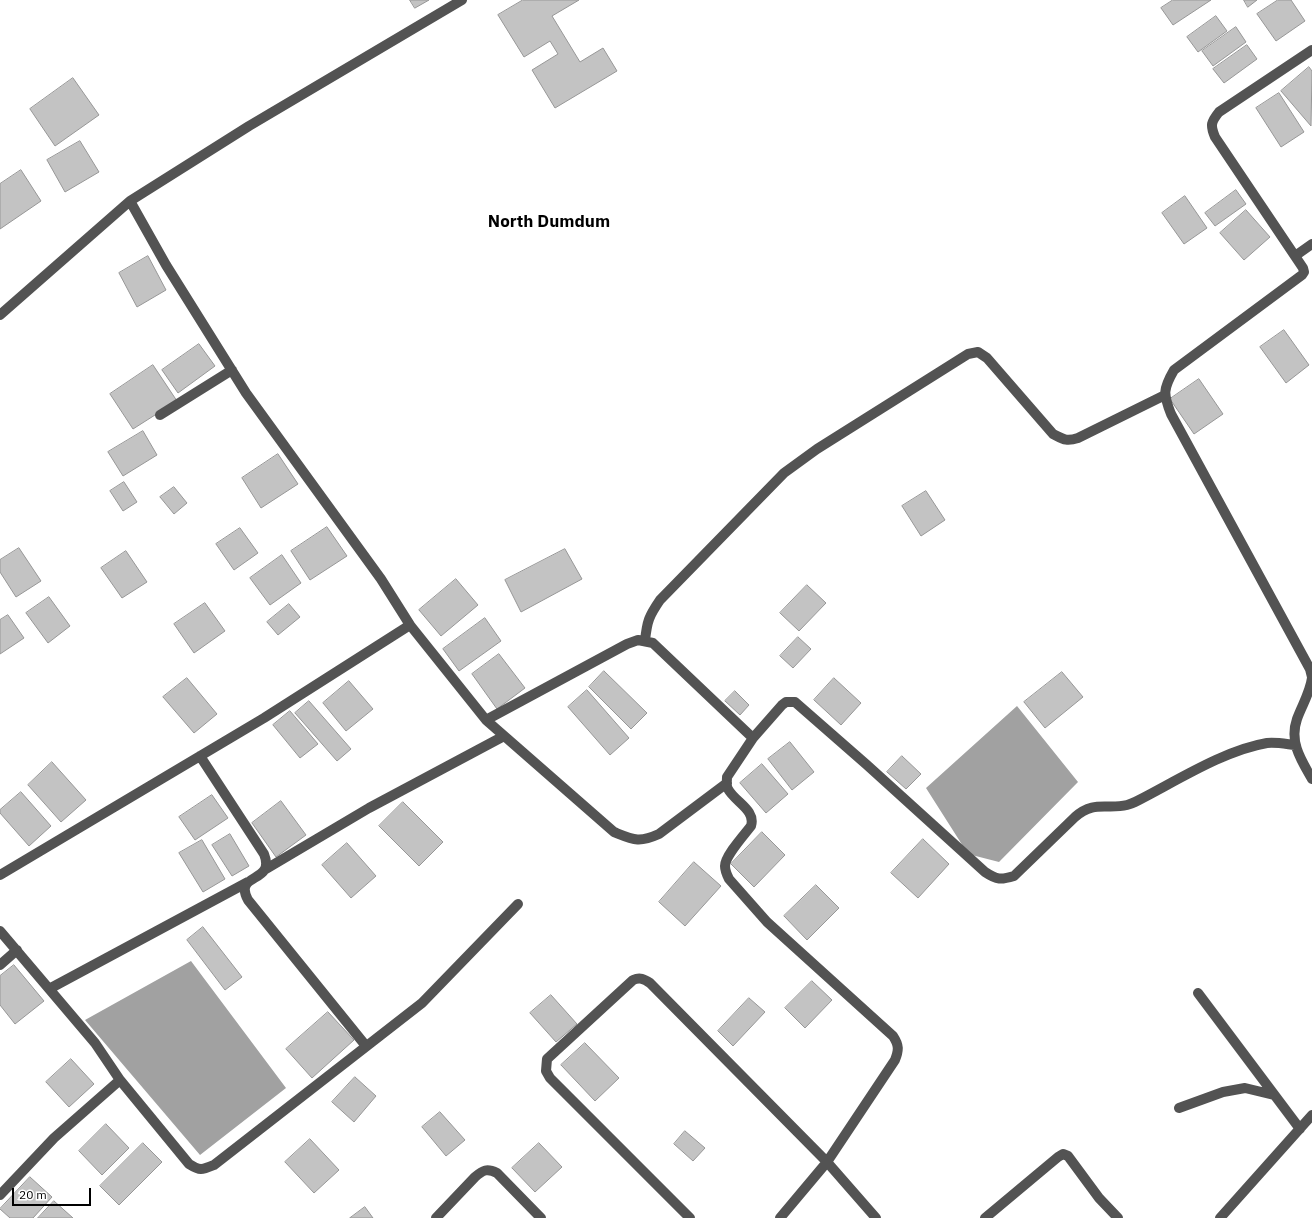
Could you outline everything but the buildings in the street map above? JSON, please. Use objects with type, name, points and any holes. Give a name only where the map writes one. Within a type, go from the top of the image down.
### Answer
[{"type":"street","points":[[0,315],[130,202],[249,126],[462,0]]},
{"type":"street","points":[[1312,50],[1219,112],[1212,121],[1211,128],[1215,137],[1303,268],[1304,272],[1300,278],[1174,370],[1167,383],[1165,395],[1171,414],[1309,661],[1312,678],[1310,688],[1297,720],[1295,745],[1299,756],[1312,779]]},
{"type":"street","points":[[130,202],[166,265],[250,399],[381,579],[410,625],[486,720],[614,832],[633,840],[647,839],[659,834],[727,783]]},
{"type":"street","points":[[1295,256],[1312,244]]},
{"type":"street","points":[[645,641],[650,614],[660,600],[784,473],[817,449],[968,354],[978,352],[987,358],[1053,434],[1063,440],[1078,438],[1165,395]]},
{"type":"street","points":[[160,415],[232,370]]},
{"type":"street","points":[[0,875],[264,718],[410,625]]},
{"type":"street","points":[[486,720],[627,644],[638,640],[653,643],[753,738]]},
{"type":"street","points":[[780,1218],[827,1162],[895,1060],[898,1052],[898,1043],[892,1036],[767,922],[729,879],[725,871],[725,864],[729,856],[751,826],[753,820],[750,813],[728,789],[727,777],[753,738],[782,705],[786,702],[795,702],[985,872],[994,878],[1002,879],[1014,876],[1081,812],[1091,807],[1127,805],[1225,756],[1248,747],[1269,743],[1295,745]]},
{"type":"street","points":[[49,989],[248,882],[266,869],[369,808],[504,736]]},
{"type":"street","points":[[200,756],[264,854],[267,862],[266,869]]},
{"type":"street","points":[[248,882],[244,887],[244,893],[248,900],[366,1046]]},
{"type":"street","points":[[0,931],[95,1043],[120,1080],[189,1164],[198,1169],[204,1169],[214,1165],[422,1002],[518,904]]},
{"type":"street","points":[[0,965],[17,950]]},
{"type":"street","points":[[690,1218],[550,1078],[546,1071],[547,1059],[633,980],[638,978],[644,979],[650,983],[827,1162],[876,1218]]},
{"type":"street","points":[[1198,992],[1300,1129]]},
{"type":"street","points":[[0,1195],[54,1138],[120,1080]]},
{"type":"street","points":[[1179,1108],[1223,1092],[1245,1088],[1274,1095]]},
{"type":"street","points":[[1220,1218],[1312,1115]]},
{"type":"street","points":[[991,1216],[1063,1154],[1068,1156],[1099,1198],[1118,1218]]},
{"type":"street","points":[[436,1218],[475,1177],[482,1171],[490,1170],[497,1173],[541,1218]]},
{"type":"shaded area","points":[[1017,706],[1078,782],[999,862],[968,854],[926,788]]},
{"type":"shaded area","points":[[191,961],[286,1088],[200,1155],[85,1020]]},
{"type":"district","name":"North Dumdum","points":[[549,222]]}]
